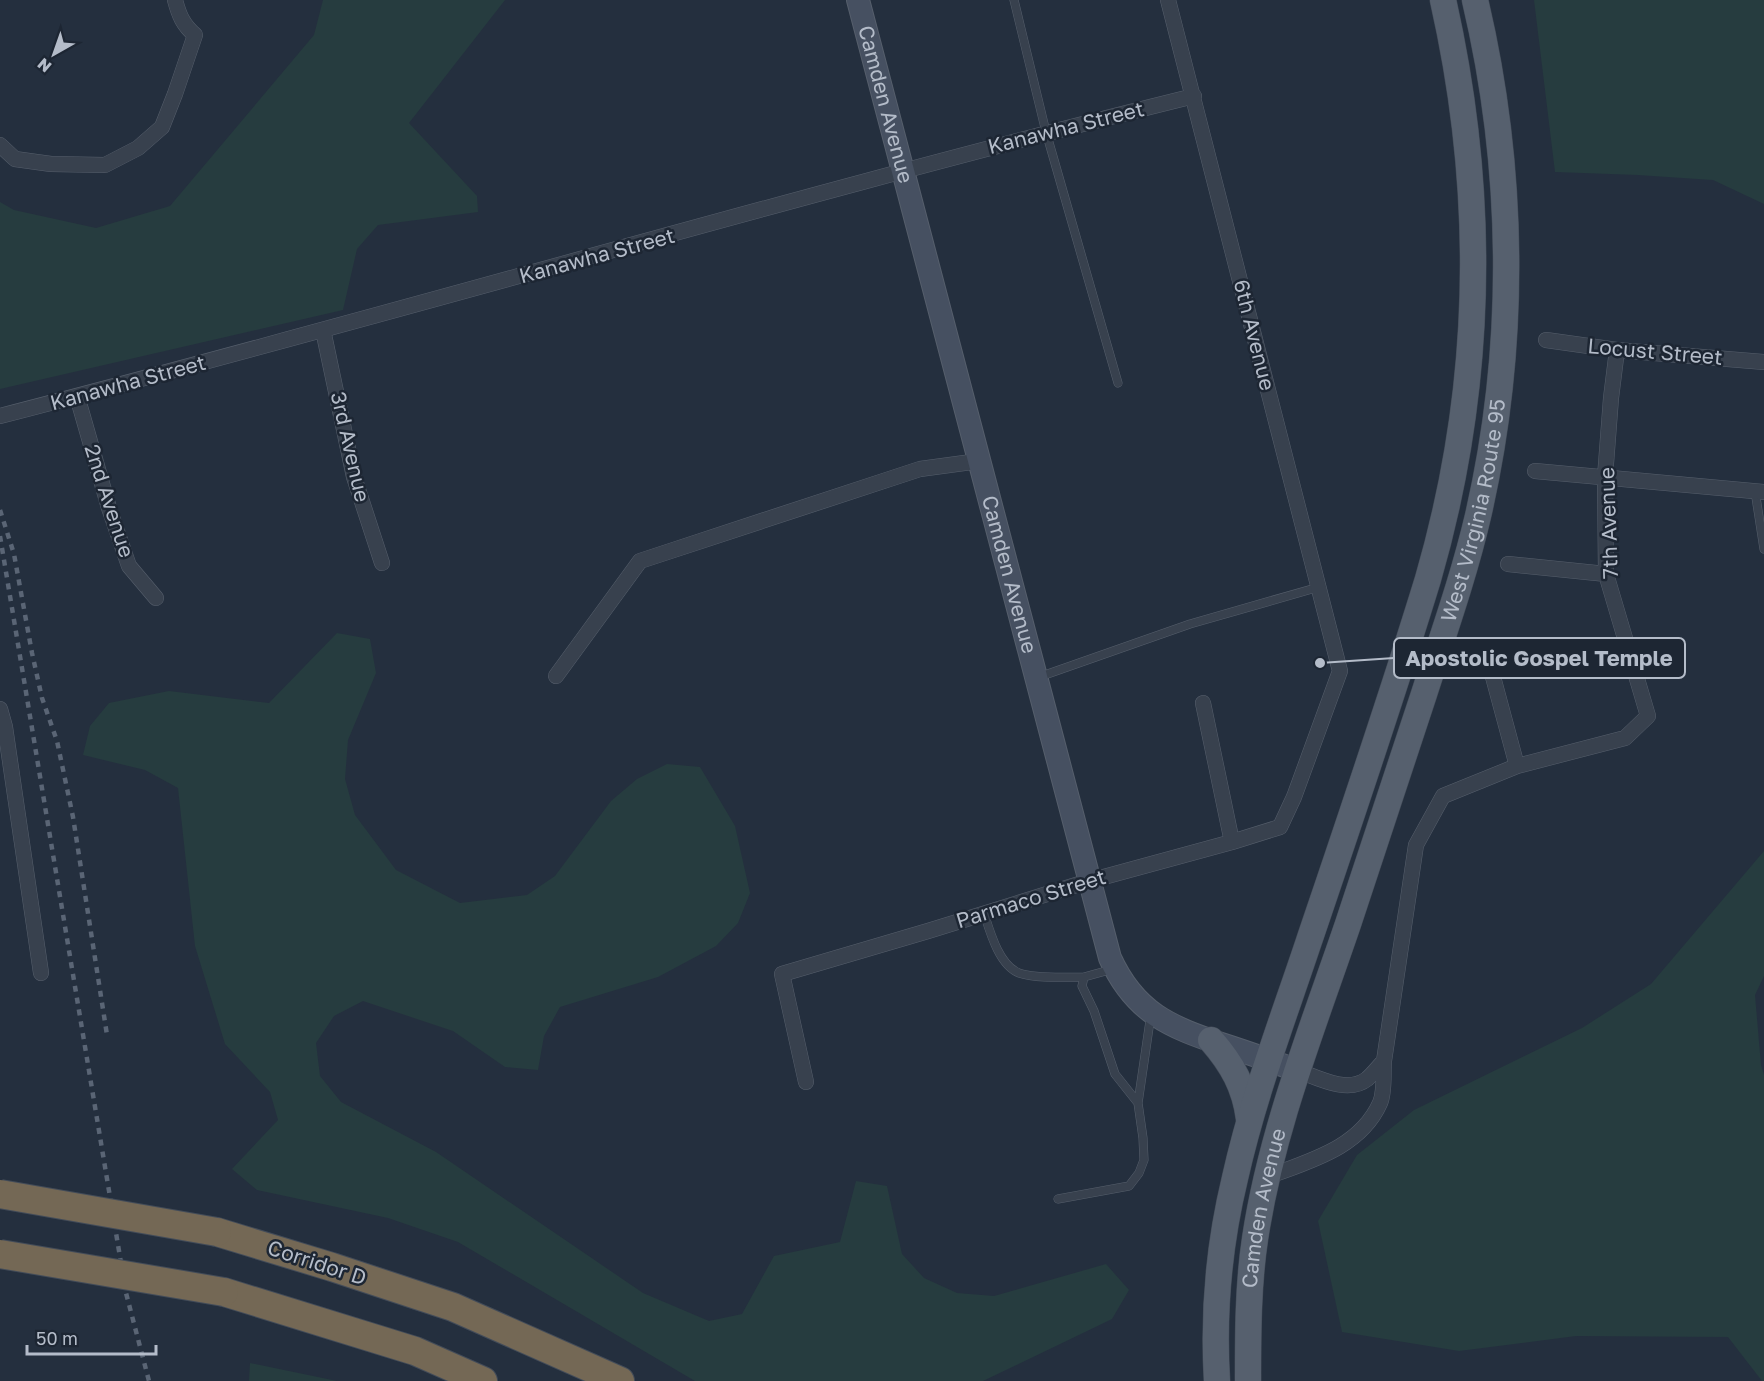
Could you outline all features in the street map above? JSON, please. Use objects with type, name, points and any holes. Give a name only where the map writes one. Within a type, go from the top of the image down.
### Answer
[{"type":"highway","name":"Corridor D","points":[[0,1194],[217,1232],[453,1307],[620,1381]]},
{"type":"highway","points":[[0,1254],[224,1292],[415,1352],[483,1381]]},
{"type":"main road","name":"West Virginia Route 95","points":[[1269,1060],[1421,600],[1446,512],[1463,424],[1473,325],[1473,199],[1466,126],[1443,0]]},
{"type":"main road","name":"West Virginia Route 95","points":[[1299,1071],[1452,608],[1478,516],[1489,457],[1498,399],[1502,350],[1506,220],[1497,120],[1488,58],[1475,0]]},
{"type":"main road","points":[[1210,1040],[1233,1068],[1243,1088],[1250,1123]]},
{"type":"main road","name":"Camden Avenue","points":[[1217,1381],[1217,1309],[1223,1243],[1234,1180],[1269,1060]]},
{"type":"main road","name":"Camden Avenue","points":[[1248,1381],[1251,1271],[1255,1240],[1267,1177],[1299,1071]]},
{"type":"street","points":[[0,145],[15,159],[51,164],[105,165],[138,148],[162,127],[195,35],[185,27],[175,0]]},
{"type":"street","name":"Camden Avenue","points":[[858,0],[1035,679],[1105,942],[1115,968],[1129,991],[1151,1013],[1174,1027],[1299,1071]]},
{"type":"street","name":"6th Avenue","points":[[1168,0],[1340,671],[1294,797],[1280,827]]},
{"type":"street","name":"Kanawha Street","points":[[0,416],[1046,132],[1194,96]]},
{"type":"street","name":"3rd Avenue","points":[[323,330],[354,477],[382,563]]},
{"type":"street","name":"Locust Street","points":[[1546,340],[1617,350],[1764,362]]},
{"type":"street","name":"7th Avenue","points":[[1517,766],[1625,738],[1648,716],[1606,574],[1605,477],[1617,350]]},
{"type":"street","name":"2nd Avenue","points":[[77,396],[109,508],[129,566],[156,598]]},
{"type":"street","points":[[556,676],[640,561],[920,469],[979,461]]},
{"type":"street","points":[[1535,471],[1760,491]]},
{"type":"street","points":[[1508,564],[1606,574]]},
{"type":"street","points":[[1267,1177],[1324,1155],[1353,1138],[1368,1122],[1381,1101],[1384,1061],[1416,845],[1443,796],[1517,766],[1489,662]]},
{"type":"street","points":[[1203,703],[1232,842]]},
{"type":"street","points":[[0,709],[7,739],[41,973]]},
{"type":"street","name":"Parmaco Street","points":[[806,1082],[782,974],[1089,880],[1280,827]]},
{"type":"street","points":[[1299,1071],[1344,1086],[1366,1080],[1384,1061]]},
{"type":"lane","points":[[1014,0],[1046,132],[1118,383]]},
{"type":"lane","points":[[1760,491],[1764,549]]},
{"type":"lane","points":[[1035,679],[1190,624],[1319,587]]},
{"type":"lane","points":[[984,914],[995,947],[1016,972],[1084,977],[1115,968]]},
{"type":"lane","points":[[1084,977],[1082,986],[1094,1011],[1115,1074],[1138,1103]]},
{"type":"lane","points":[[1058,1199],[1129,1186],[1139,1173],[1144,1160],[1138,1103],[1151,1013]]},
{"type":"green space","points":[[323,0],[505,0],[409,123],[477,196],[478,212],[378,225],[357,249],[343,310],[0,389],[0,202],[14,210],[96,228],[170,206],[314,35]]},
{"type":"green space","points":[[1534,0],[1764,0],[1764,204],[1713,180],[1555,172]]},
{"type":"green space","points":[[337,633],[370,639],[376,673],[348,740],[345,779],[355,815],[396,870],[460,903],[527,895],[555,876],[611,801],[637,779],[667,764],[700,767],[735,826],[750,893],[738,923],[716,946],[658,977],[560,1007],[544,1036],[538,1070],[505,1067],[453,1031],[363,1001],[334,1016],[316,1043],[320,1076],[341,1102],[436,1152],[643,1293],[709,1321],[742,1314],[774,1256],[840,1242],[856,1181],[887,1186],[902,1254],[924,1278],[957,1293],[994,1296],[1106,1264],[1129,1290],[1112,1319],[983,1381],[695,1381],[458,1242],[388,1218],[257,1190],[232,1169],[278,1120],[270,1092],[225,1044],[195,946],[178,788],[145,770],[83,755],[90,726],[109,703],[169,691],[269,703]]},
{"type":"green space","points":[[1764,851],[1764,976],[1755,995],[1761,1065],[1764,1075],[1764,1381],[1728,1337],[1576,1336],[1459,1351],[1342,1332],[1318,1221],[1357,1155],[1414,1110],[1582,1028],[1651,984]]},
{"type":"green space","points":[[250,1363],[337,1381],[249,1381]]},
{"type":"railway","points":[[0,510],[14,554],[42,698],[57,741],[73,817],[107,1035]]},
{"type":"railway","points":[[0,536],[126,1293],[149,1381]]},
{"type":"place","name":"Apostolic Gospel Temple","points":[[1320,663]]}]
